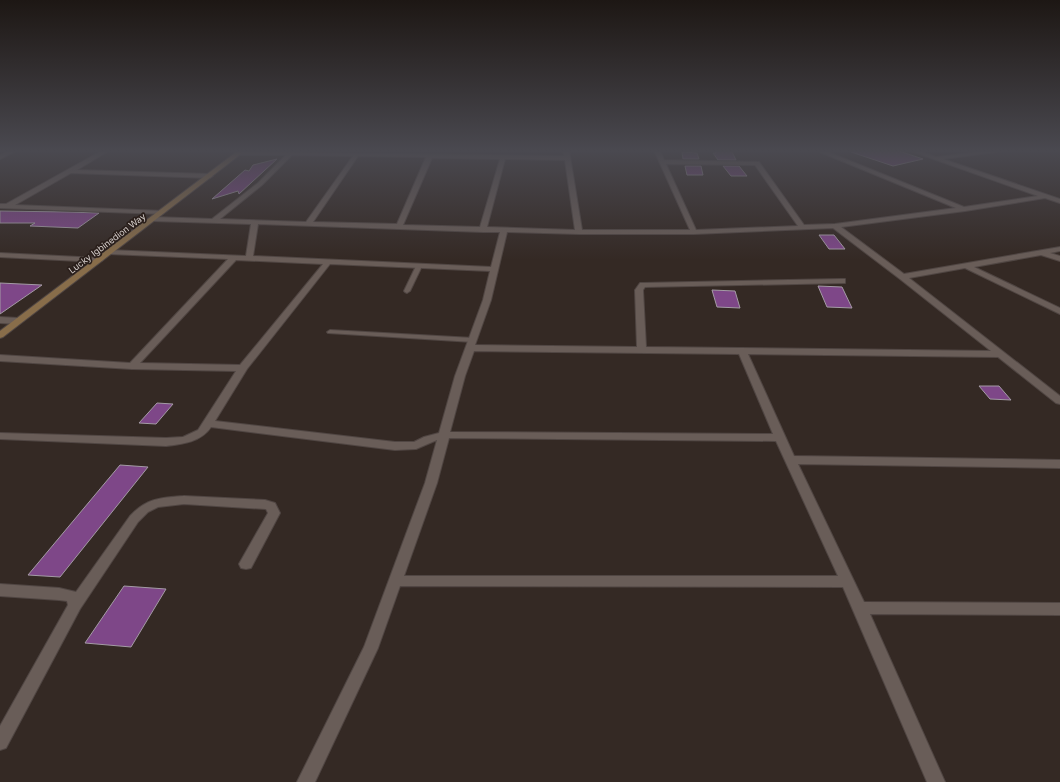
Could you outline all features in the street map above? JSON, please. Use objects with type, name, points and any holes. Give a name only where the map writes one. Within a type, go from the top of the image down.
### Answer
[{"type":"street","points":[[8,206],[43,186]]},
{"type":"street","name":"Lucky Igbinedion Way","points":[[0,335],[196,186]]},
{"type":"street","points":[[213,221],[257,186]]},
{"type":"street","points":[[308,224],[334,186]]},
{"type":"street","points":[[399,227],[416,186]]},
{"type":"street","points":[[483,230],[495,186]]},
{"type":"street","points":[[571,186],[578,232]]},
{"type":"street","points":[[673,186],[694,232]]},
{"type":"street","points":[[774,186],[802,227]]},
{"type":"street","points":[[909,186],[965,209]]},
{"type":"street","points":[[1018,186],[1060,201]]},
{"type":"street","points":[[153,219],[504,231],[694,232],[835,226],[965,209],[1046,196]]},
{"type":"street","points":[[0,206],[162,212]]},
{"type":"street","points":[[249,258],[255,222]]},
{"type":"street","points":[[835,226],[903,276],[1060,401]]},
{"type":"street","points":[[306,782],[371,648],[431,483],[460,376],[487,300],[504,231]]},
{"type":"street","points":[[903,276],[1060,250]]},
{"type":"street","points":[[109,252],[495,269]]},
{"type":"street","points":[[1044,253],[1060,259]]},
{"type":"street","points":[[0,255],[99,260]]},
{"type":"street","points":[[132,366],[234,258]]},
{"type":"street","points":[[0,436],[166,442],[185,440],[202,432],[243,368],[328,262]]},
{"type":"street","points":[[966,266],[1060,311]]},
{"type":"street","points":[[642,349],[639,290],[643,285],[842,281]]},
{"type":"street","points":[[0,320],[18,321]]},
{"type":"street","points":[[471,344],[742,351],[1000,354]]},
{"type":"street","points":[[742,351],[790,460],[860,608],[936,782]]},
{"type":"street","points":[[0,358],[132,366],[243,368]]},
{"type":"street","points":[[207,423],[395,446],[416,445],[428,439],[445,435],[780,438]]},
{"type":"street","points":[[790,460],[1060,464]]},
{"type":"street","points":[[0,742],[75,605],[134,519],[144,509],[156,503],[184,500],[260,504],[271,506],[274,513],[246,564]]},
{"type":"street","points":[[395,581],[847,582]]},
{"type":"street","points":[[0,590],[72,596],[75,605]]},
{"type":"street","points":[[860,608],[1060,609]]},
{"type":"lane","points":[[407,291],[419,266]]},
{"type":"lane","points":[[330,332],[471,344]]},
{"type":"building","points":[[226,186],[247,186],[239,194],[238,191],[212,199]]},
{"type":"building","points":[[0,211],[99,213],[78,228],[30,226],[35,223],[0,223]]},
{"type":"building","points":[[819,235],[834,235],[845,249],[829,249]]},
{"type":"building","points":[[0,283],[42,285],[0,314]]},
{"type":"building","points":[[818,286],[842,287],[852,308],[827,307]]},
{"type":"building","points":[[712,290],[735,291],[740,308],[717,307]]},
{"type":"building","points":[[979,386],[999,386],[1011,400],[990,399]]},
{"type":"building","points":[[157,403],[173,404],[156,424],[139,423]]},
{"type":"building","points":[[120,465],[148,467],[60,577],[28,575]]},
{"type":"building","points":[[124,586],[166,589],[131,647],[85,643]]}]
